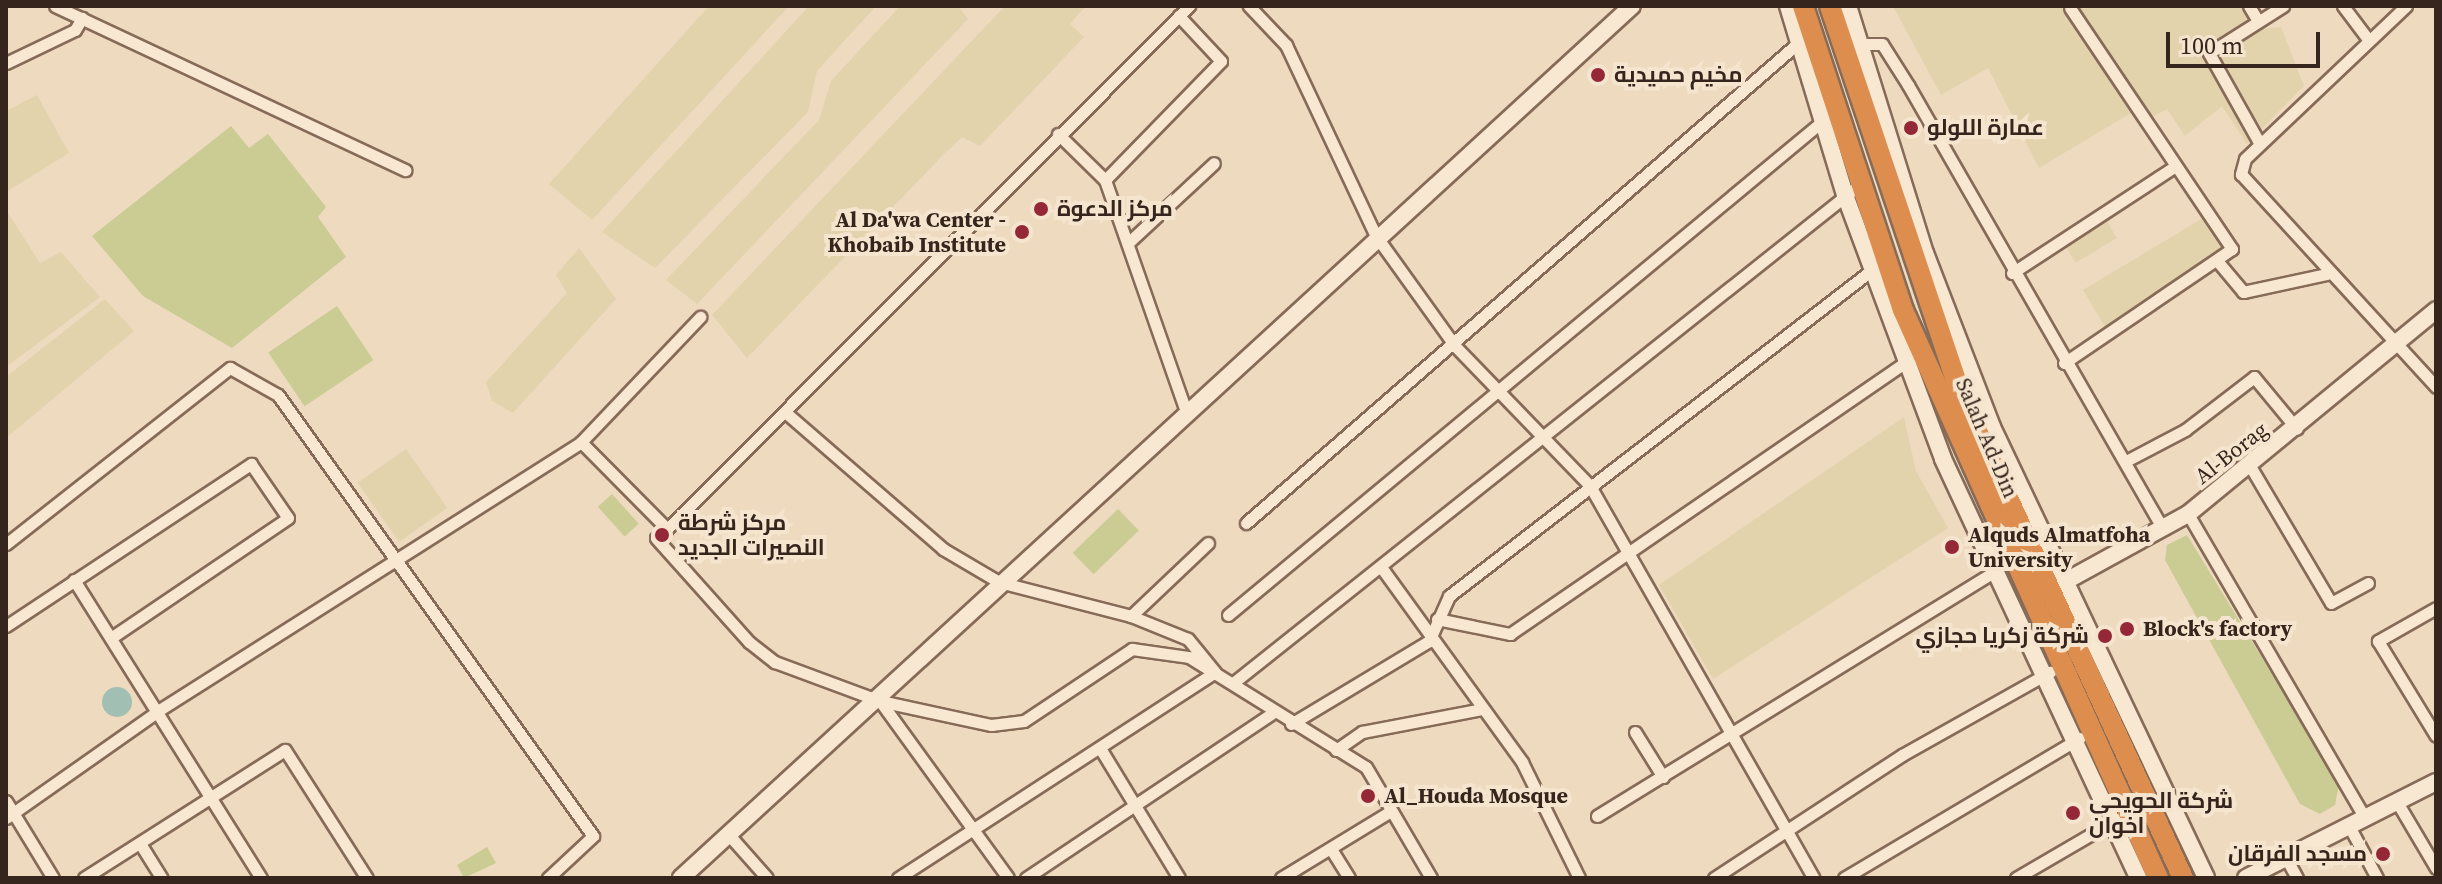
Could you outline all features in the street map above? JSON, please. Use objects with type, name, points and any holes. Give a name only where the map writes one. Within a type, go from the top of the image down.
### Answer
[{"type":"highway","name":"Salah Ad-Din","points":[[1803,6],[1852,189],[1914,357],[2061,666],[2083,736],[2119,818],[2158,878]]},
{"type":"highway","name":"Salah Ad-Din","points":[[1830,6],[1961,396],[2059,585],[2183,878]]},
{"type":"street","points":[[55,6],[405,170]]},
{"type":"street","points":[[1189,6],[656,538],[749,642],[775,662],[880,701],[991,725],[1024,721],[1132,649],[1189,657],[1233,683],[1291,724],[1366,767],[1389,812],[1431,878]]},
{"type":"street","points":[[1249,6],[1286,45],[1376,236],[1455,346],[1547,434],[1590,486],[1814,878]]},
{"type":"street","points":[[681,878],[880,701],[999,582],[1185,409],[1632,6]]},
{"type":"street","points":[[1233,683],[1852,189],[1798,43],[1788,6]]},
{"type":"street","points":[[1848,6],[1925,253],[1992,427],[2059,585],[2206,878]]},
{"type":"street","points":[[2249,6],[2258,21]]},
{"type":"street","points":[[2260,144],[2209,53],[2283,6]]},
{"type":"street","points":[[2343,6],[2367,38]]},
{"type":"street","points":[[2406,6],[2367,38],[2260,144],[2241,174],[2394,348],[2436,387]]},
{"type":"street","points":[[2064,363],[2219,263],[2232,249],[2070,8]]},
{"type":"street","points":[[1105,180],[1221,61],[1179,16]]},
{"type":"street","points":[[6,63],[75,30],[82,18]]},
{"type":"street","points":[[1246,523],[1455,346],[1798,43]]},
{"type":"street","points":[[1860,44],[1882,44],[2064,363],[2126,461],[2163,529]]},
{"type":"street","points":[[1228,615],[1825,119]]},
{"type":"street","points":[[1058,134],[1105,180],[1185,409]]},
{"type":"street","points":[[1128,243],[1214,163]]},
{"type":"street","points":[[2012,273],[2174,167]]},
{"type":"street","points":[[2219,263],[2243,292],[2327,274]]},
{"type":"street","points":[[1291,724],[1429,641],[1449,596],[1878,265]]},
{"type":"street","name":"Al-Borag","points":[[2030,598],[2188,514],[2297,429],[2436,310]]},
{"type":"street","points":[[10,816],[161,709],[397,565],[581,442],[700,317]]},
{"type":"street","points":[[1437,619],[1510,634],[1914,357],[1993,572],[2042,676],[2083,736],[1844,878]]},
{"type":"street","points":[[6,544],[230,368],[278,395],[593,836],[548,878]]},
{"type":"street","points":[[2126,461],[2185,430],[2254,377],[2297,429]]},
{"type":"street","points":[[785,412],[858,482],[999,582],[1131,616],[1188,639],[1215,672]]},
{"type":"street","points":[[581,442],[667,529]]},
{"type":"street","points":[[6,626],[251,464],[288,518],[112,637]]},
{"type":"street","points":[[2250,466],[2331,603],[2368,583]]},
{"type":"street","points":[[2188,514],[2356,822],[2377,878]]},
{"type":"street","points":[[1131,616],[1208,543]]},
{"type":"street","points":[[1381,567],[1429,641],[1483,709],[1539,790],[1579,878]]},
{"type":"street","points":[[1597,816],[1993,572]]},
{"type":"street","points":[[74,580],[161,709],[261,878]]},
{"type":"street","points":[[2435,610],[2378,641],[2436,736]]},
{"type":"street","points":[[1714,878],[1786,831],[2061,666]]},
{"type":"street","points":[[898,878],[1215,672]]},
{"type":"street","points":[[880,701],[1008,878]]},
{"type":"street","points":[[1336,750],[1362,732],[1483,709]]},
{"type":"street","points":[[1026,878],[1134,800],[1274,712]]},
{"type":"street","points":[[1635,732],[1663,777]]},
{"type":"street","points":[[1100,748],[1179,878]]},
{"type":"street","points":[[84,878],[141,845],[285,750],[367,878]]},
{"type":"street","points":[[2246,878],[2436,782]]},
{"type":"street","points":[[6,801],[10,816],[53,878]]},
{"type":"street","points":[[2397,802],[2436,868]]},
{"type":"street","points":[[1281,878],[1389,812]]},
{"type":"street","points":[[2018,878],[2119,818],[2138,878]]},
{"type":"street","points":[[729,835],[767,878]]},
{"type":"street","points":[[141,845],[162,878]]},
{"type":"street","points":[[1331,849],[1349,878]]},
{"type":"street","points":[[2286,858],[2297,878]]},
{"type":"shaded area","points":[[709,6],[789,6],[592,220],[549,184]]},
{"type":"shaded area","points":[[809,6],[876,6],[817,71],[808,112],[655,268],[602,232]]},
{"type":"shaded area","points":[[900,6],[958,6],[968,19],[697,304],[666,280],[819,120],[831,81]]},
{"type":"shaded area","points":[[1005,6],[1086,6],[1070,24],[1084,37],[980,146],[962,137],[944,154],[747,358],[712,315]]},
{"type":"shaded area","points":[[1893,6],[2247,6],[2261,29],[2281,27],[2304,86],[2247,144],[2222,106],[2185,136],[2167,109],[2143,122],[2136,110],[2039,168],[1988,68],[1941,95]]},
{"type":"shaded area","points":[[37,95],[69,153],[6,192],[6,111]]},
{"type":"shaded area","points":[[6,210],[40,263],[61,252],[100,297],[6,367]]},
{"type":"shaded area","points":[[2203,218],[2226,257],[2106,329],[2083,290]]},
{"type":"shaded area","points":[[2106,220],[2117,238],[2076,263],[2065,245]]},
{"type":"shaded area","points":[[579,248],[616,299],[513,413],[492,401],[486,382],[567,293],[556,275]]},
{"type":"shaded area","points":[[105,299],[134,331],[6,438],[6,377]]},
{"type":"shaded area","points":[[1904,417],[1916,471],[1948,528],[1713,679],[1659,585]]},
{"type":"shaded area","points":[[406,449],[447,508],[399,542],[358,483]]},
{"type":"shaded area","points":[[117,687],[128,691],[132,702],[128,713],[117,717],[106,713],[102,702],[106,691]]},
{"type":"green space","points":[[231,126],[249,148],[268,134],[326,207],[318,217],[346,257],[232,348],[143,296],[92,236]]},
{"type":"green space","points":[[337,306],[373,360],[305,406],[268,352]]},
{"type":"green space","points":[[612,494],[639,524],[625,536],[598,507]]},
{"type":"green space","points":[[1118,509],[1139,531],[1094,574],[1073,553]]},
{"type":"green space","points":[[2187,535],[2339,784],[2335,805],[2320,814],[2300,804],[2165,560],[2167,545]]},
{"type":"green space","points":[[487,847],[496,863],[464,878],[457,865]]},
{"type":"place","name":"مخيم حميدية","points":[[1598,75]]},
{"type":"place","name":"عمارة اللولو","points":[[1911,128]]},
{"type":"place","name":"مركز الدعوة","points":[[1041,209]]},
{"type":"place","name":"Al Da'wa Center - Khobaib Institute","points":[[1022,232]]},
{"type":"place","name":"مركز شرطة النصيرات الجديد","points":[[662,535]]},
{"type":"place","name":"Alquds Almatfoha University","points":[[1952,547]]},
{"type":"place","name":"Block's factory","points":[[2127,629]]},
{"type":"place","name":"شركة زكريا حجازي","points":[[2105,636]]},
{"type":"place","name":"Al_Houda Mosque","points":[[1368,796]]},
{"type":"place","name":"شركة الحويحي اخوان","points":[[2073,813]]},
{"type":"place","name":"مسجد الفرقان","points":[[2383,854]]}]
